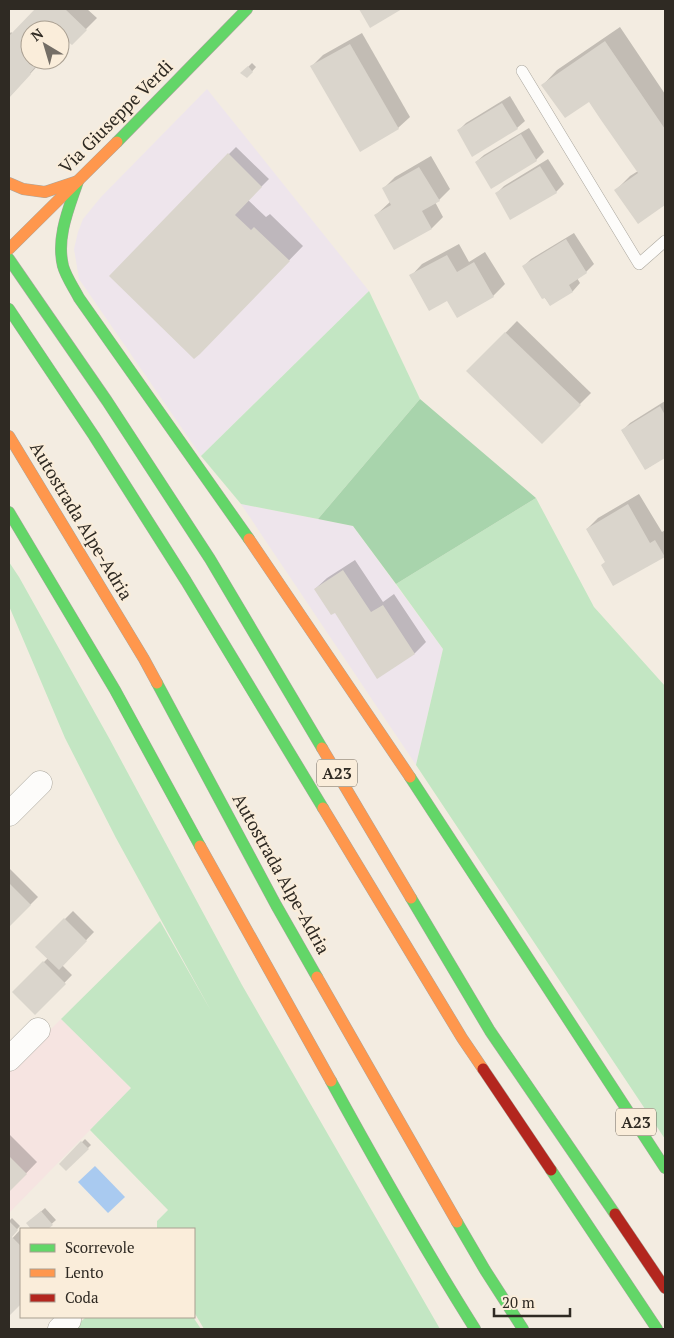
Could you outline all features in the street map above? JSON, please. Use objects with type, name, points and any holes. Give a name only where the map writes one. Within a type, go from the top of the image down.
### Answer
[{"type":"main road","name":"Via Giuseppe Verdi","points":[[9,249],[247,9]]},
{"type":"main road","points":[[9,183],[23,189],[45,192],[78,181]]},
{"type":"main road","name":"A23","points":[[78,181],[62,234],[60,249],[63,268],[79,298],[243,530],[388,743],[665,1168]]},
{"type":"main road","name":"A23","points":[[9,259],[107,401],[210,559],[490,1031],[665,1288]]},
{"type":"main road","name":"A23","points":[[9,309],[94,436],[186,581],[462,1038],[657,1329]]},
{"type":"main road","name":"Autostrada Alpe-Adria","points":[[9,436],[144,659],[281,913],[485,1270],[523,1329]]},
{"type":"main road","points":[[9,512],[115,690],[376,1163],[453,1294],[476,1329]]},
{"type":"street","points":[[9,814],[40,783]]},
{"type":"street","points":[[9,1059],[38,1030]]},
{"type":"lane","points":[[522,71],[639,264],[665,241]]},
{"type":"shaded area","points":[[207,89],[369,291],[201,456],[79,279],[74,249],[83,219],[101,197]]},
{"type":"shaded area","points":[[241,504],[353,526],[443,649],[416,765]]},
{"type":"shaded area","points":[[61,1019],[131,1088],[9,1213],[9,1071]]},
{"type":"green space","points":[[369,291],[420,399],[318,519],[241,504],[201,456]]},
{"type":"green space","points":[[420,399],[536,498],[396,584],[353,526],[318,519]]},
{"type":"green space","points":[[536,498],[594,607],[665,686],[665,1139],[416,765],[443,649],[396,584]]},
{"type":"green space","points":[[9,562],[109,738],[242,985],[440,1329],[204,1329],[195,1314],[195,1228],[157,1228],[157,1221],[168,1210],[90,1130],[131,1088],[61,1019],[160,921],[211,1011],[116,838],[65,738],[9,606]]},
{"type":"green space","points":[[85,1318],[194,1318],[201,1329],[73,1329]]},
{"type":"water","points":[[95,1166],[125,1197],[108,1213],[78,1182]]},
{"type":"building","points":[[35,9],[65,9],[87,30],[72,45],[70,43],[70,20],[24,20]]},
{"type":"building","points":[[359,9],[402,9],[370,28]]},
{"type":"building","points":[[20,25],[20,70],[33,70],[9,98],[9,36]]},
{"type":"building","points":[[605,41],[665,129],[665,205],[638,224],[614,190],[638,173],[589,102],[565,118],[541,85]]},
{"type":"building","points":[[350,44],[399,129],[360,152],[310,66]]},
{"type":"building","points":[[248,66],[253,72],[247,78],[240,73]]},
{"type":"building","points":[[502,103],[518,129],[472,157],[457,130]]},
{"type":"building","points":[[521,134],[537,161],[491,189],[475,162]]},
{"type":"building","points":[[228,153],[262,187],[235,215],[251,230],[254,227],[290,261],[194,359],[109,276]]},
{"type":"building","points":[[540,166],[557,193],[510,220],[495,193]]},
{"type":"building","points":[[419,167],[440,201],[422,211],[432,229],[394,250],[374,215],[391,205],[382,188]]},
{"type":"building","points":[[566,239],[587,273],[569,285],[573,292],[550,306],[545,298],[542,299],[522,266]]},
{"type":"building","points":[[447,255],[457,272],[474,262],[494,297],[457,318],[447,301],[429,311],[409,275]]},
{"type":"building","points":[[505,332],[581,405],[542,444],[466,371]]},
{"type":"building","points":[[660,406],[665,415],[665,458],[645,470],[621,430]]},
{"type":"building","points":[[628,504],[650,543],[655,540],[665,557],[613,586],[601,565],[605,562],[586,529]]},
{"type":"building","points":[[343,570],[371,612],[383,605],[415,654],[377,679],[335,613],[331,615],[314,589]]},
{"type":"building","points":[[9,883],[31,905],[9,927]]},
{"type":"building","points":[[64,918],[87,941],[59,970],[35,947]]},
{"type":"building","points":[[43,961],[66,984],[35,1015],[12,992]]},
{"type":"building","points":[[81,1141],[89,1149],[66,1171],[59,1164]]},
{"type":"building","points":[[9,1156],[27,1174],[9,1192]]},
{"type":"building","points":[[41,1211],[53,1225],[49,1228],[30,1228],[26,1223]]},
{"type":"building","points":[[9,1221],[18,1230],[12,1237],[20,1245],[20,1305],[9,1316]]},
{"type":"traffic: fast","points":[[117,142],[247,9]]},
{"type":"traffic: fast","points":[[78,181],[62,233],[61,255],[66,274],[79,298],[249,539]]},
{"type":"traffic: fast","points":[[9,259],[107,401],[210,559],[322,748]]},
{"type":"traffic: fast","points":[[9,309],[94,436],[186,581],[323,808]]},
{"type":"traffic: fast","points":[[9,512],[115,690],[200,846]]},
{"type":"traffic: fast","points":[[157,683],[276,905],[317,977]]},
{"type":"traffic: fast","points":[[410,777],[665,1168]]},
{"type":"traffic: fast","points":[[411,898],[490,1031],[615,1214]]},
{"type":"traffic: fast","points":[[331,1081],[401,1206],[475,1329]]},
{"type":"traffic: fast","points":[[551,1170],[657,1329]]},
{"type":"traffic: fast","points":[[457,1222],[523,1329]]},
{"type":"traffic: slow","points":[[9,249],[117,142]]},
{"type":"traffic: slow","points":[[9,183],[23,189],[45,192],[78,181]]},
{"type":"traffic: slow","points":[[9,436],[157,683]]},
{"type":"traffic: slow","points":[[249,539],[410,777]]},
{"type":"traffic: slow","points":[[322,748],[411,898]]},
{"type":"traffic: slow","points":[[323,808],[462,1038],[483,1069]]},
{"type":"traffic: slow","points":[[200,846],[331,1081]]},
{"type":"traffic: slow","points":[[317,977],[457,1222]]},
{"type":"traffic: jam","points":[[483,1069],[551,1170]]},
{"type":"traffic: jam","points":[[615,1214],[665,1288]]}]
